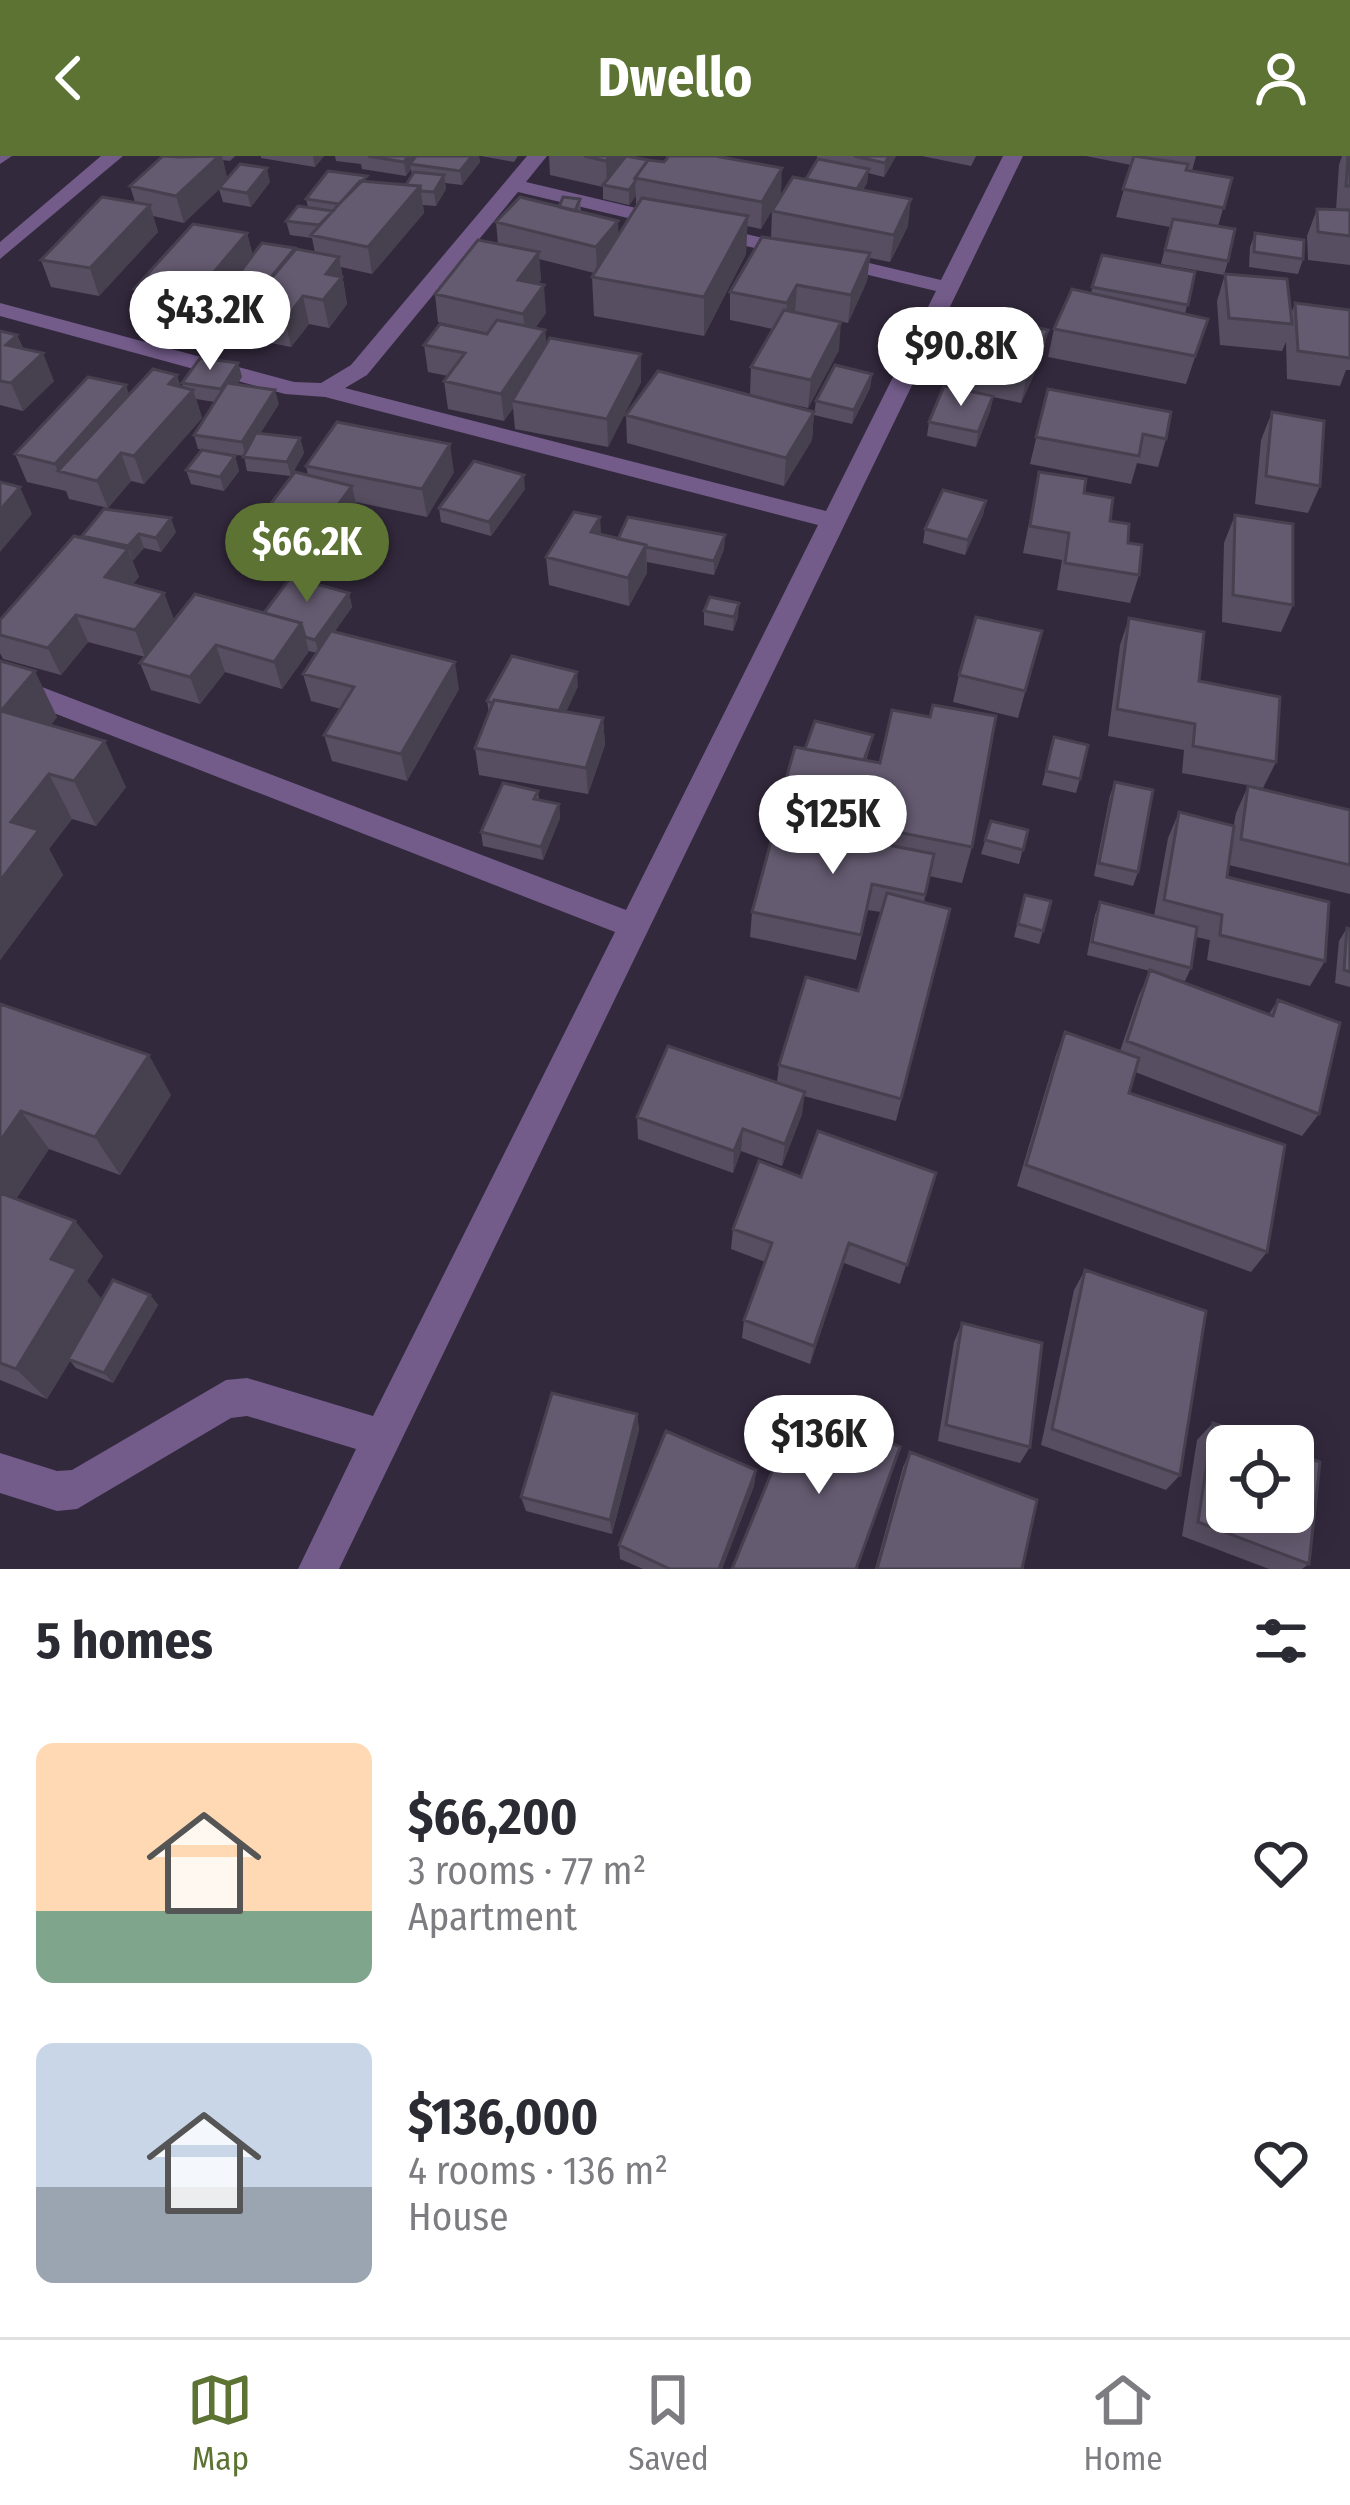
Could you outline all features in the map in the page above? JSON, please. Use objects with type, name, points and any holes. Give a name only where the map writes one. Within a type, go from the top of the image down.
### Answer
[{"type":"street","points":[[0,253],[113,156]]},
{"type":"street","points":[[325,390],[359,370],[537,156]]},
{"type":"street","points":[[318,1569],[1012,156]]},
{"type":"street","points":[[511,184],[948,288]]},
{"type":"street","points":[[0,309],[293,389],[325,390],[833,521]]},
{"type":"street","points":[[0,682],[634,926]]},
{"type":"street","points":[[0,1473],[57,1491],[77,1489],[226,1400],[247,1396],[382,1438]]},
{"type":"building","points":[[163,156],[219,156],[176,196],[130,186]]},
{"type":"building","points":[[368,156],[408,156],[404,162]]},
{"type":"building","points":[[416,156],[472,156],[460,171],[410,164]]},
{"type":"building","points":[[626,156],[648,160],[629,190],[603,185]]},
{"type":"building","points":[[669,156],[715,156],[782,168],[762,202],[635,178],[648,160],[664,162]]},
{"type":"building","points":[[854,156],[889,156],[885,163]]},
{"type":"building","points":[[1134,156],[1188,164],[1186,170],[1232,178],[1224,208],[1123,189]]},
{"type":"building","points":[[818,159],[869,169],[857,189],[806,179]]},
{"type":"building","points":[[240,164],[267,168],[247,193],[219,188]]},
{"type":"building","points":[[328,171],[367,176],[339,204],[306,199]]},
{"type":"building","points":[[414,172],[444,175],[434,192],[421,191],[420,186],[406,185]]},
{"type":"building","points":[[793,177],[911,199],[894,235],[772,211]]},
{"type":"building","points":[[360,181],[420,186],[368,247],[311,235]]},
{"type":"building","points":[[102,197],[150,205],[90,268],[41,260]]},
{"type":"building","points":[[520,197],[618,221],[596,247],[496,222]]},
{"type":"building","points":[[563,197],[580,199],[575,211],[559,207]]},
{"type":"building","points":[[642,198],[748,216],[704,297],[592,277]]},
{"type":"building","points":[[298,206],[333,211],[319,225],[286,221]]},
{"type":"building","points":[[1317,209],[1350,210],[1350,236],[1318,232]]},
{"type":"building","points":[[1173,219],[1235,229],[1228,261],[1165,250]]},
{"type":"building","points":[[193,224],[247,233],[191,299],[134,289]]},
{"type":"building","points":[[1255,233],[1304,240],[1303,259],[1254,252]]},
{"type":"building","points":[[762,237],[870,253],[851,295],[797,285],[787,303],[730,292]]},
{"type":"building","points":[[478,240],[539,252],[518,280],[544,285],[523,314],[435,294]]},
{"type":"building","points":[[262,243],[295,248],[262,288],[231,284]]},
{"type":"building","points":[[296,249],[339,257],[326,274],[342,277],[323,300],[303,296],[285,320],[243,312]]},
{"type":"building","points":[[1102,255],[1195,272],[1188,305],[1092,287]]},
{"type":"building","points":[[1225,274],[1287,279],[1292,324],[1229,318]]},
{"type":"building","points":[[1072,289],[1208,319],[1195,356],[1054,329]]},
{"type":"building","points":[[1295,303],[1350,310],[1350,358],[1298,351]]},
{"type":"building","points":[[784,310],[841,322],[811,380],[751,367]]},
{"type":"building","points":[[987,316],[1048,330],[1027,376],[964,361]]},
{"type":"building","points":[[497,320],[545,330],[501,394],[444,381],[465,353],[424,345],[440,324],[487,334]]},
{"type":"building","points":[[0,331],[17,335],[6,345],[43,353],[11,383],[0,381]]},
{"type":"building","points":[[550,338],[641,354],[607,419],[512,401]]},
{"type":"building","points":[[200,358],[238,363],[221,389],[182,383]]},
{"type":"building","points":[[835,365],[872,374],[854,410],[816,401]]},
{"type":"building","points":[[153,369],[177,375],[169,384],[193,390],[134,456],[121,453],[97,481],[58,471]]},
{"type":"building","points":[[658,371],[814,412],[786,458],[626,415]]},
{"type":"building","points":[[88,377],[126,385],[55,464],[15,454]]},
{"type":"building","points":[[227,383],[275,390],[242,442],[194,435]]},
{"type":"building","points":[[944,386],[993,396],[978,432],[929,422]]},
{"type":"building","points":[[1048,389],[1171,412],[1166,439],[1143,434],[1139,456],[1036,437]]},
{"type":"building","points":[[1272,412],[1324,421],[1320,486],[1266,476]]},
{"type":"building","points":[[337,422],[450,444],[422,489],[306,466]]},
{"type":"building","points":[[256,433],[300,438],[287,462],[243,457]]},
{"type":"building","points":[[202,450],[235,456],[220,477],[186,470]]},
{"type":"building","points":[[474,461],[524,475],[489,522],[439,508]]},
{"type":"building","points":[[295,472],[352,486],[314,537],[256,523]]},
{"type":"building","points":[[1039,472],[1086,479],[1084,493],[1113,498],[1110,521],[1129,524],[1128,543],[1142,545],[1139,575],[1065,563],[1069,533],[1030,526]]},
{"type":"building","points":[[0,482],[20,487],[0,510]]},
{"type":"building","points":[[943,490],[986,501],[968,540],[925,529]]},
{"type":"building","points":[[104,509],[171,518],[156,538],[139,534],[128,546],[82,536]]},
{"type":"building","points":[[574,512],[600,517],[591,532],[646,545],[628,578],[546,557]]},
{"type":"building","points":[[1235,515],[1293,524],[1293,605],[1233,595]]},
{"type":"building","points":[[628,517],[725,535],[714,561],[618,539]]},
{"type":"building","points":[[74,536],[128,549],[105,577],[164,593],[135,630],[76,615],[48,648],[0,635],[0,620]]},
{"type":"building","points":[[291,577],[349,593],[315,640],[305,637],[301,623],[264,613]]},
{"type":"building","points":[[195,594],[301,623],[274,662],[216,645],[190,677],[140,663]]},
{"type":"building","points":[[710,597],[739,603],[734,617],[704,611]]},
{"type":"building","points":[[976,617],[1042,631],[1025,691],[959,675]]},
{"type":"building","points":[[1129,618],[1204,632],[1199,681],[1280,697],[1276,762],[1193,746],[1195,724],[1117,709]]},
{"type":"building","points":[[331,631],[455,662],[401,754],[324,735],[354,687],[303,674]]},
{"type":"building","points":[[512,656],[577,672],[559,711],[487,701]]},
{"type":"building","points":[[0,661],[35,671],[1,711],[105,741],[74,781],[49,774],[11,822],[39,830],[0,881]]},
{"type":"building","points":[[494,700],[603,718],[586,768],[475,748]]},
{"type":"building","points":[[933,705],[996,716],[972,847],[778,808],[795,747],[880,763],[892,710],[930,717]]},
{"type":"building","points":[[815,721],[873,735],[864,760],[805,749]]},
{"type":"building","points":[[1054,737],[1088,745],[1080,779],[1046,771]]},
{"type":"building","points":[[1115,782],[1153,790],[1138,872],[1099,863]]},
{"type":"building","points":[[503,783],[538,791],[534,799],[559,804],[541,847],[481,832]]},
{"type":"building","points":[[1248,786],[1350,810],[1350,865],[1241,839]]},
{"type":"building","points":[[1179,812],[1234,826],[1227,877],[1329,902],[1325,961],[1220,935],[1222,915],[1164,900]]},
{"type":"building","points":[[991,821],[1028,830],[1023,850],[985,840]]},
{"type":"building","points":[[776,823],[934,854],[925,895],[872,884],[861,935],[752,912]]},
{"type":"building","points":[[887,893],[950,909],[901,1099],[779,1065],[806,977],[858,991]]},
{"type":"building","points":[[1025,895],[1051,901],[1043,931],[1018,924]]},
{"type":"building","points":[[1100,902],[1197,927],[1191,968],[1092,942]]},
{"type":"building","points":[[1350,929],[1350,972],[1344,970]]},
{"type":"building","points":[[1150,970],[1273,1016],[1278,1000],[1340,1023],[1319,1114],[1127,1041]]},
{"type":"building","points":[[0,1004],[149,1055],[95,1137],[21,1111],[0,1141]]},
{"type":"building","points":[[1065,1032],[1139,1058],[1129,1093],[1285,1145],[1267,1252],[1026,1165]]},
{"type":"building","points":[[668,1046],[805,1092],[785,1144],[743,1129],[734,1151],[637,1117]]},
{"type":"building","points":[[818,1131],[936,1173],[907,1265],[849,1243],[814,1346],[744,1320],[772,1243],[733,1229],[759,1161],[801,1177]]},
{"type":"building","points":[[0,1193],[75,1221],[51,1259],[77,1269],[16,1369],[0,1363]]},
{"type":"building","points":[[1085,1270],[1206,1311],[1180,1475],[1052,1429]]},
{"type":"building","points":[[113,1280],[150,1295],[104,1373],[68,1359]]},
{"type":"building","points":[[962,1323],[1042,1343],[1030,1447],[946,1425]]},
{"type":"building","points":[[552,1393],[637,1414],[610,1520],[521,1497]]},
{"type":"building","points":[[801,1401],[900,1447],[856,1569],[732,1569]]},
{"type":"building","points":[[666,1431],[756,1470],[719,1569],[670,1569],[619,1545]]},
{"type":"building","points":[[910,1452],[1037,1500],[1022,1569],[877,1569]]},
{"type":"building","points":[[1314,1460],[1320,1462],[1314,1518]]},
{"type":"building","points":[[1206,1469],[1206,1525],[1198,1522]]},
{"type":"building","points":[[1227,1533],[1312,1533],[1309,1564]]}]
